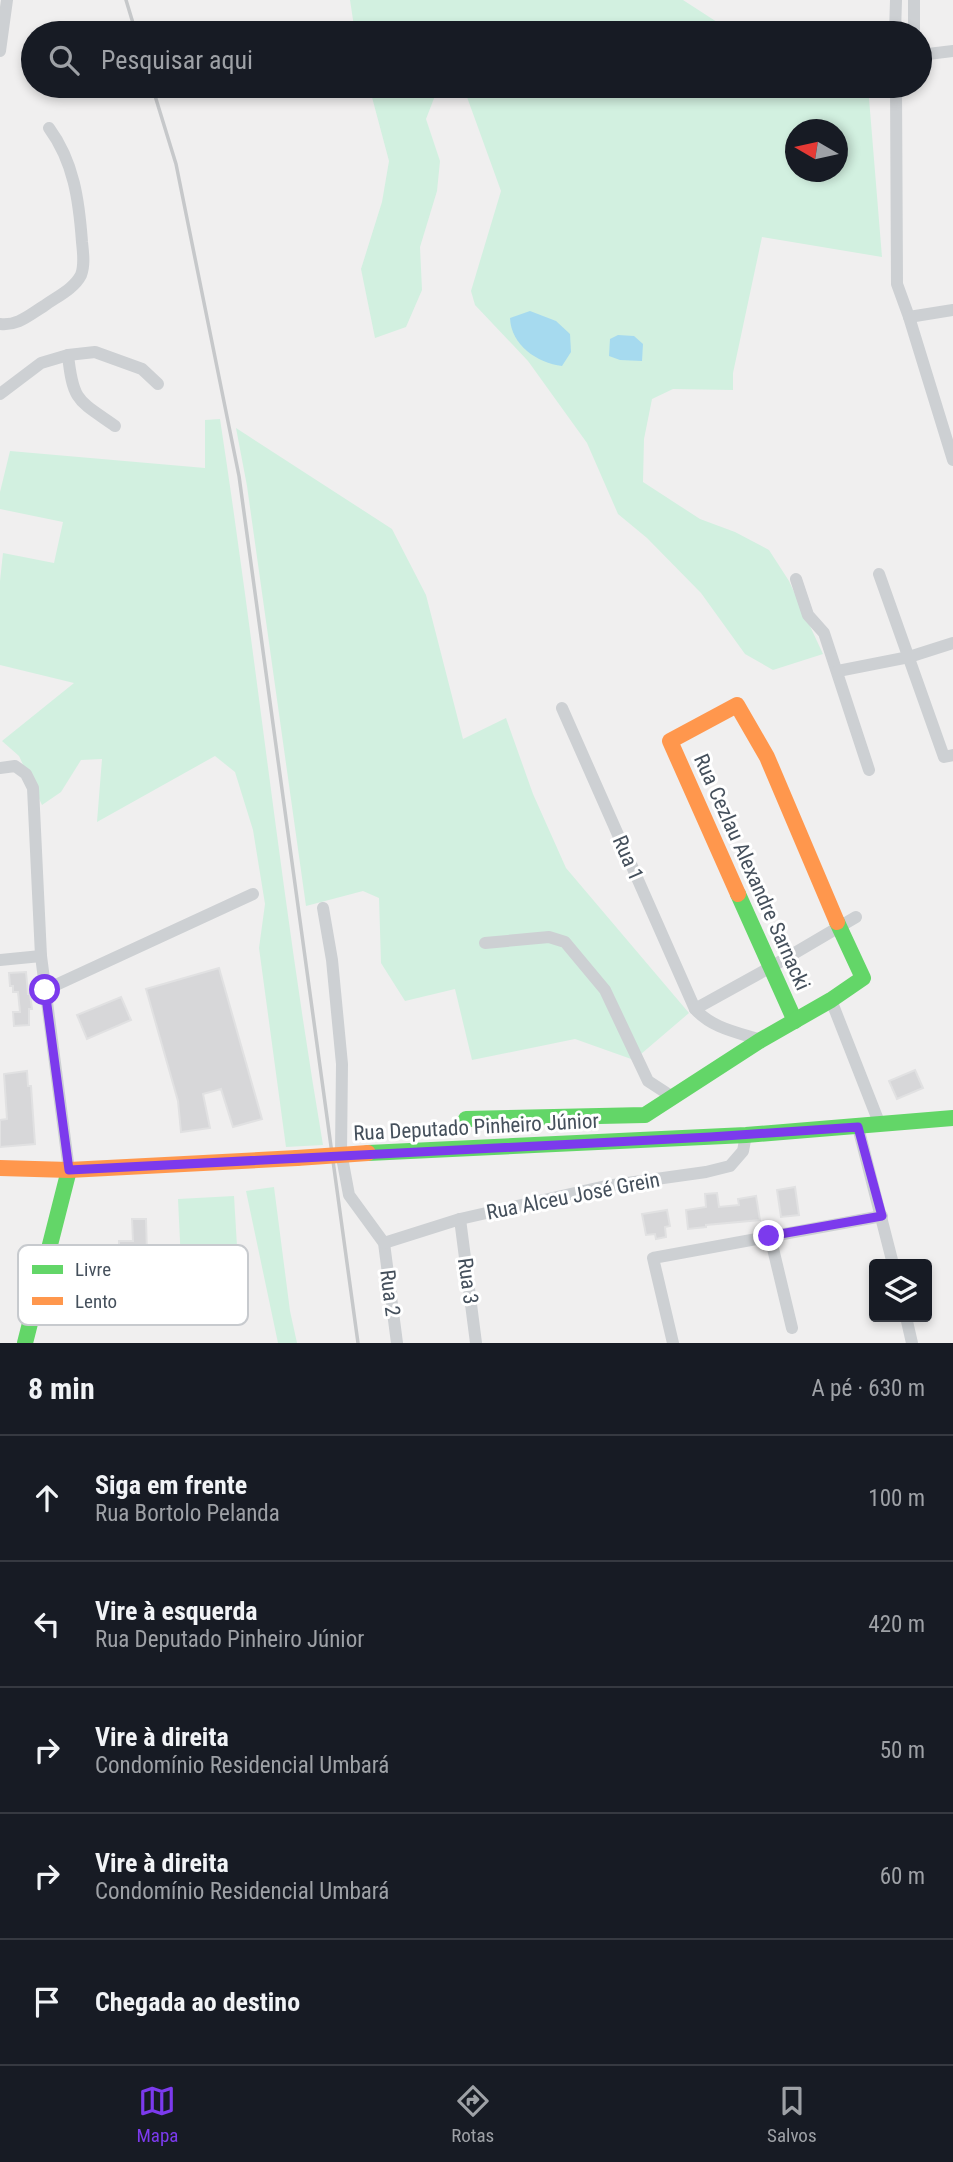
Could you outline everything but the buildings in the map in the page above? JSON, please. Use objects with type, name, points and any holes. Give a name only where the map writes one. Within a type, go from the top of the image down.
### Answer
[{"type":"street","points":[[0,51],[7,0]]},
{"type":"street","points":[[895,0],[895,21]]},
{"type":"street","points":[[914,0],[914,21]]},
{"type":"street","points":[[932,53],[953,51]]},
{"type":"street","points":[[895,98],[897,284],[949,437],[953,460]]},
{"type":"street","points":[[0,324],[11,326],[21,321],[72,286],[81,274],[83,261],[78,195],[60,143],[49,128]]},
{"type":"street","points":[[909,317],[953,310]]},
{"type":"street","points":[[0,394],[41,363],[68,355],[95,352],[142,369],[158,384]]},
{"type":"street","points":[[68,355],[71,385],[80,402],[115,426]]},
{"type":"street","points":[[879,574],[944,757],[953,755]]},
{"type":"street","points":[[796,579],[808,615],[824,633],[870,770]]},
{"type":"street","points":[[838,671],[909,657],[953,643]]},
{"type":"street","name":"Rua Cezlau Alexandre Sarnacki","points":[[794,1021],[670,741],[737,705],[766,757],[839,927]]},
{"type":"street","name":"Rua 1","points":[[562,708],[695,1009]]},
{"type":"street","points":[[0,768],[15,766],[26,774],[33,788],[41,956],[69,1170],[50,1245]]},
{"type":"street","points":[[45,990],[253,894]]},
{"type":"street","points":[[323,908],[342,1064],[341,1152],[349,1195],[384,1243]]},
{"type":"street","points":[[761,1040],[715,1026],[695,1009],[856,917]]},
{"type":"street","points":[[466,1118],[645,1115],[863,978],[839,927]]},
{"type":"street","points":[[485,943],[549,937],[565,942],[605,990],[648,1081],[674,1098]]},
{"type":"street","points":[[0,960],[41,956]]},
{"type":"street","points":[[831,1000],[880,1125]]},
{"type":"street","name":"Rua Deputado Pinheiro Júnior","points":[[0,1168],[69,1170],[746,1135],[953,1118]]},
{"type":"street","points":[[858,1127],[892,1259]]},
{"type":"street","name":"Rua Alceu José Grein","points":[[384,1243],[460,1219],[606,1186],[706,1172],[730,1166],[743,1151],[746,1135]]},
{"type":"street","points":[[673,1343],[653,1258],[882,1216]]},
{"type":"street","name":"Rua 3","points":[[460,1219],[476,1343]]},
{"type":"street","points":[[769,1236],[792,1328]]},
{"type":"street","name":"Rua 2","points":[[384,1243],[397,1343]]},
{"type":"street","points":[[907,1322],[912,1343]]},
{"type":"street","points":[[25,1343],[30,1325]]},
{"type":"green space","points":[[350,0],[683,0],[715,21],[353,21]]},
{"type":"green space","points":[[372,98],[434,98],[426,119],[440,161],[437,191],[420,247],[422,290],[406,327],[375,338],[361,269],[382,202],[389,161]]},
{"type":"green space","points":[[467,98],[869,98],[882,257],[762,237],[733,373],[733,390],[673,389],[652,399],[644,439],[643,482],[700,519],[735,532],[769,550],[789,581],[823,654],[773,670],[745,654],[701,593],[647,538],[618,514],[587,443],[528,361],[475,305],[471,291],[501,191]]},
{"type":"green space","points":[[220,419],[295,964],[323,1145],[286,1147],[259,948],[265,904],[253,830],[235,772],[215,756],[97,822],[102,759],[81,760],[61,792],[42,805],[19,756],[2,741],[74,683],[0,665],[0,581],[3,553],[54,563],[63,522],[0,509],[0,492],[10,451],[205,468],[205,420]]},
{"type":"green space","points":[[236,428],[392,529],[426,595],[463,739],[506,718],[533,794],[566,868],[689,1013],[634,1060],[575,1039],[472,1060],[455,989],[405,1001],[381,963],[379,898],[363,891],[306,906],[247,486]]},
{"type":"green space","points":[[274,1187],[290,1311],[297,1343],[278,1343],[246,1191]]},
{"type":"green space","points":[[234,1196],[237,1245],[180,1245],[178,1199]]},
{"type":"water","points":[[530,311],[556,321],[570,334],[571,352],[562,366],[535,357],[515,336],[510,318]]},
{"type":"water","points":[[618,335],[634,336],[643,344],[642,361],[620,360],[609,356],[610,339]]},
{"type":"railway","points":[[126,0],[132,21]]},
{"type":"railway","points":[[156,98],[176,164],[239,476],[358,1343]]},
{"type":"traffic: fast","points":[[738,894],[795,1021]]},
{"type":"traffic: fast","points":[[466,1119],[645,1115],[863,978],[837,922]]},
{"type":"traffic: fast","points":[[368,1153],[746,1135],[953,1118]]},
{"type":"traffic: fast","points":[[50,1245],[69,1170]]},
{"type":"traffic: fast","points":[[25,1343],[30,1325]]},
{"type":"traffic: slow","points":[[738,894],[670,741],[737,705],[767,757],[837,922]]},
{"type":"traffic: slow","points":[[297,1158],[368,1153]]},
{"type":"traffic: slow","points":[[0,1168],[69,1170],[297,1158]]},
{"type":"route","points":[[45,990],[69,1170],[858,1127],[882,1216],[769,1236]]}]
